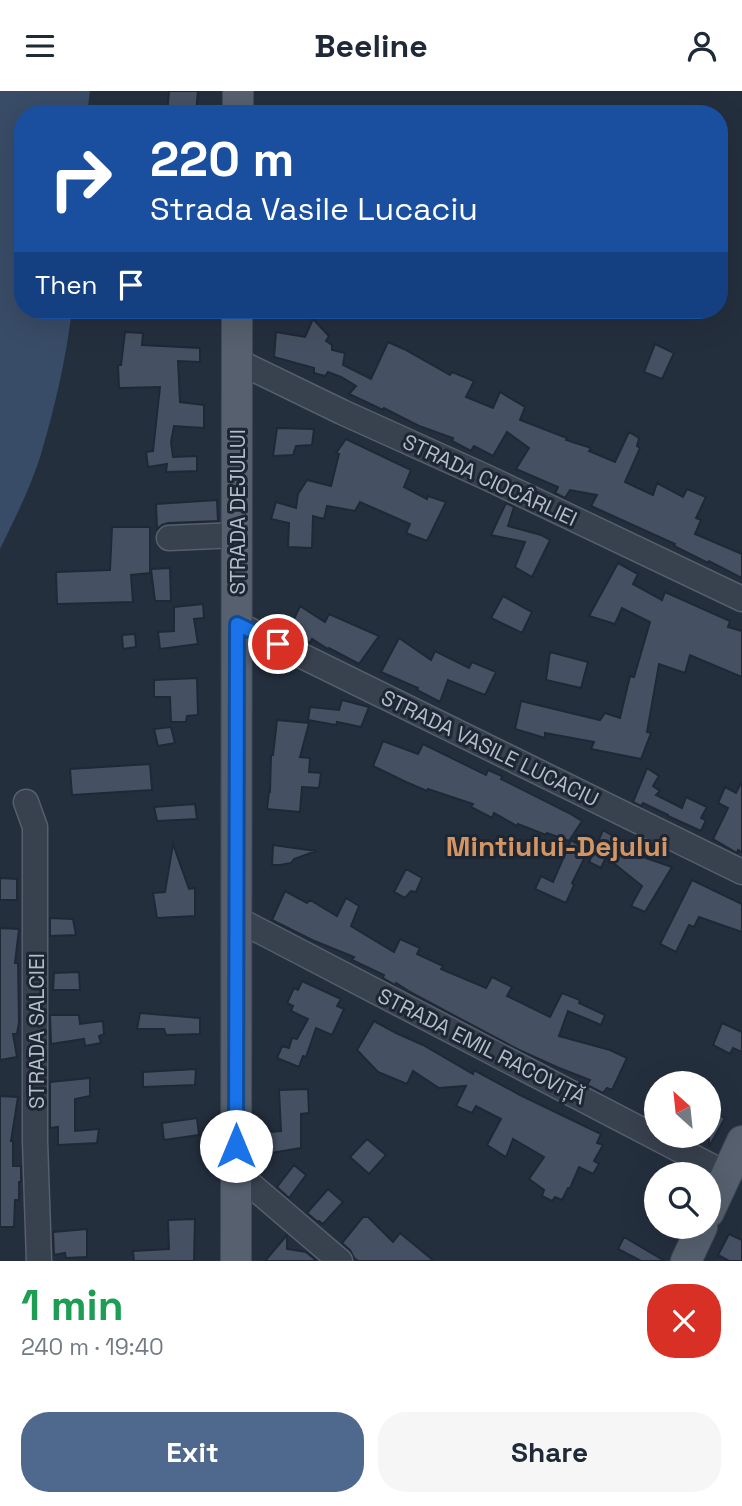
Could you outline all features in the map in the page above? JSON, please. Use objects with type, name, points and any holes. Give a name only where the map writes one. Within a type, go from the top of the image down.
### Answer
[{"type":"main road","name":"STRADA DEJULUI","points":[[236,1261],[237,319]]},
{"type":"main road","points":[[721,1185],[742,1141]]},
{"type":"main road","points":[[685,1261],[696,1239]]},
{"type":"street","name":"STRADA CIOCÂRLIEI","points":[[237,361],[742,600]]},
{"type":"street","points":[[169,537],[237,535]]},
{"type":"street","name":"STRADA VASILE LUCACIU","points":[[237,624],[742,872]]},
{"type":"street","name":"STRADA SALCIEI","points":[[26,802],[35,827],[35,1141],[38,1261]]},
{"type":"street","name":"STRADA EMIL RACOVIȚĂ","points":[[237,919],[726,1174]]},
{"type":"street","points":[[236,1172],[340,1261]]},
{"type":"water","points":[[0,91],[90,91],[88,105],[14,105],[14,319],[71,319],[60,382],[41,454],[28,490],[0,549]]},
{"type":"building","points":[[169,91],[198,91],[197,105],[168,105]]},
{"type":"building","points":[[313,319],[329,336],[326,341],[332,345],[332,350],[345,353],[343,365],[371,379],[388,342],[450,375],[452,372],[474,381],[466,397],[493,408],[500,392],[525,407],[520,420],[591,448],[589,451],[615,462],[629,432],[639,438],[637,446],[640,448],[625,482],[653,495],[657,483],[683,497],[687,489],[706,497],[696,518],[701,520],[695,534],[742,554],[742,578],[591,506],[597,495],[570,490],[565,498],[555,493],[558,487],[516,469],[529,448],[507,432],[493,456],[474,446],[471,451],[452,441],[453,438],[419,426],[349,394],[356,386],[341,377],[328,372],[325,376],[314,373],[314,368],[274,357],[276,332],[305,337]]},
{"type":"building","points":[[125,332],[143,333],[142,345],[200,348],[200,362],[178,361],[180,402],[204,405],[204,428],[174,426],[171,442],[173,457],[197,456],[197,471],[166,472],[167,464],[148,467],[146,452],[153,451],[160,387],[119,388],[118,365],[121,365]]},
{"type":"building","points":[[655,344],[674,353],[662,379],[644,372]]},
{"type":"building","points":[[277,428],[314,429],[312,445],[296,446],[293,455],[273,456]]},
{"type":"building","points":[[346,439],[411,470],[404,487],[427,499],[428,496],[446,502],[427,541],[406,533],[410,524],[360,502],[355,511],[327,506],[324,519],[313,516],[312,548],[288,547],[289,523],[271,519],[276,502],[296,508],[298,494],[307,480],[331,486],[339,454],[336,453]]},
{"type":"building","points":[[217,500],[218,521],[168,523],[157,529],[156,504]]},
{"type":"building","points":[[506,503],[514,507],[508,526],[550,540],[532,577],[515,567],[525,542],[491,535]]},
{"type":"building","points":[[112,527],[150,527],[150,573],[131,575],[133,602],[57,604],[56,572],[110,570]]},
{"type":"building","points":[[618,563],[638,574],[633,584],[662,600],[665,592],[730,621],[728,627],[742,631],[742,677],[690,655],[685,673],[659,664],[647,732],[651,733],[641,759],[591,749],[594,742],[545,733],[545,738],[515,729],[521,701],[600,720],[605,713],[620,718],[630,676],[634,677],[650,622],[622,608],[615,624],[589,616]]},
{"type":"building","points":[[170,568],[171,601],[155,601],[151,569]]},
{"type":"building","points":[[503,596],[532,612],[522,633],[491,618]]},
{"type":"building","points":[[203,604],[204,618],[194,619],[198,644],[160,649],[158,632],[174,631],[174,607]]},
{"type":"building","points":[[300,606],[325,622],[329,614],[379,636],[359,664],[312,639],[310,643],[288,632]]},
{"type":"building","points":[[135,634],[136,647],[123,649],[122,635]]},
{"type":"building","points":[[399,638],[431,660],[435,651],[469,668],[472,662],[496,672],[485,695],[448,680],[440,702],[417,690],[418,688],[381,672]]},
{"type":"building","points":[[550,652],[588,662],[581,688],[546,680]]},
{"type":"building","points":[[197,678],[198,715],[187,716],[186,722],[171,722],[170,697],[154,697],[154,680]]},
{"type":"building","points":[[342,700],[369,707],[361,727],[308,720],[310,707],[339,710]]},
{"type":"building","points":[[277,720],[309,723],[300,757],[310,758],[309,772],[321,773],[319,788],[302,787],[300,812],[267,809]]},
{"type":"building","points":[[171,727],[175,743],[158,746],[154,729]]},
{"type":"building","points":[[383,741],[418,754],[423,744],[486,775],[488,770],[582,821],[569,841],[518,824],[517,826],[494,813],[492,818],[471,807],[473,804],[428,789],[427,791],[373,766]]},
{"type":"building","points":[[150,764],[152,790],[72,795],[70,769]]},
{"type":"building","points":[[647,768],[659,776],[653,786],[660,791],[656,795],[682,808],[686,797],[707,807],[701,818],[706,820],[701,831],[643,803],[641,806],[633,802]]},
{"type":"building","points":[[742,781],[742,852],[738,850],[737,853],[713,839],[728,808],[718,803],[725,787],[736,793]]},
{"type":"building","points":[[195,804],[197,819],[157,821],[154,807]]},
{"type":"building","points":[[603,830],[646,858],[672,867],[645,912],[631,906],[642,886],[606,857],[601,868],[589,862]]},
{"type":"building","points":[[571,840],[588,851],[572,883],[574,885],[566,903],[535,889],[541,876],[553,882]]},
{"type":"building","points":[[173,844],[189,889],[195,888],[195,916],[157,918],[153,893],[165,892]]},
{"type":"building","points":[[273,845],[316,851],[294,859],[291,863],[272,865]]},
{"type":"building","points":[[406,869],[422,878],[416,892],[411,891],[405,898],[394,892]]},
{"type":"building","points":[[0,878],[17,879],[17,900],[0,900]]},
{"type":"building","points":[[692,880],[742,904],[742,932],[699,917],[694,927],[689,925],[676,952],[660,944]]},
{"type":"building","points":[[285,891],[307,903],[310,900],[337,916],[346,898],[359,906],[351,926],[394,952],[400,939],[420,948],[417,954],[443,966],[441,969],[486,988],[492,977],[512,987],[507,996],[550,1017],[562,993],[605,1015],[601,1025],[568,1011],[559,1036],[610,1050],[627,1058],[612,1090],[607,1088],[603,1093],[587,1085],[590,1080],[519,1050],[396,983],[395,985],[383,978],[384,975],[352,960],[354,957],[272,920]]},
{"type":"building","points":[[50,918],[73,919],[76,935],[50,936]]},
{"type":"building","points":[[0,928],[19,929],[15,963],[18,963],[19,1022],[17,1034],[13,1034],[17,1057],[0,1060]]},
{"type":"building","points":[[79,972],[80,990],[53,990],[54,973]]},
{"type":"building","points":[[302,981],[341,999],[337,1006],[344,1009],[332,1035],[316,1028],[306,1057],[303,1056],[299,1067],[277,1058],[282,1046],[289,1048],[292,1038],[297,1039],[308,1019],[291,1011],[293,1006],[287,1003],[294,988],[298,990]]},
{"type":"building","points":[[140,1013],[200,1018],[200,1034],[166,1035],[164,1029],[137,1029]]},
{"type":"building","points":[[50,1015],[79,1015],[80,1024],[103,1021],[104,1034],[99,1036],[101,1043],[85,1046],[84,1039],[51,1044]]},
{"type":"building","points":[[374,1021],[473,1074],[474,1070],[601,1134],[597,1143],[603,1145],[594,1161],[599,1164],[593,1174],[579,1167],[562,1200],[555,1197],[552,1201],[542,1196],[544,1190],[529,1179],[544,1157],[513,1139],[506,1157],[487,1145],[501,1119],[476,1106],[472,1113],[456,1106],[466,1086],[439,1088],[413,1071],[407,1084],[378,1072],[357,1050]]},
{"type":"building","points":[[722,1023],[742,1032],[742,1052],[733,1048],[730,1054],[713,1045]]},
{"type":"building","points":[[196,1069],[195,1085],[143,1087],[143,1072]]},
{"type":"building","points":[[90,1078],[90,1096],[75,1099],[75,1131],[99,1129],[97,1143],[58,1145],[58,1127],[50,1128],[50,1082]]},
{"type":"building","points":[[308,1089],[309,1113],[301,1114],[301,1148],[271,1153],[269,1132],[281,1131],[279,1090]]},
{"type":"building","points":[[0,1096],[18,1097],[11,1141],[13,1166],[21,1166],[14,1227],[0,1227]]},
{"type":"building","points":[[197,1118],[199,1135],[164,1140],[162,1123]]},
{"type":"building","points":[[367,1139],[386,1155],[369,1174],[350,1157]]},
{"type":"building","points":[[294,1165],[306,1175],[289,1198],[277,1187]]},
{"type":"building","points":[[328,1189],[343,1202],[323,1224],[307,1213]]},
{"type":"building","points":[[363,1217],[368,1217],[393,1242],[400,1233],[434,1261],[358,1261],[342,1243]]},
{"type":"building","points":[[195,1219],[194,1261],[134,1261],[133,1251],[169,1249],[168,1220]]},
{"type":"building","points":[[87,1229],[87,1257],[66,1258],[65,1253],[54,1255],[53,1232]]},
{"type":"building","points":[[729,1234],[742,1240],[742,1261],[729,1261],[718,1255]]},
{"type":"building","points":[[287,1235],[287,1249],[306,1252],[317,1261],[265,1261]]},
{"type":"building","points":[[624,1237],[665,1261],[641,1261],[618,1249]]},
{"type":"district","name":"Mintiului-Dejului","points":[[557,846]]},
{"type":"route","points":[[236,1146],[237,624],[278,644]]}]
